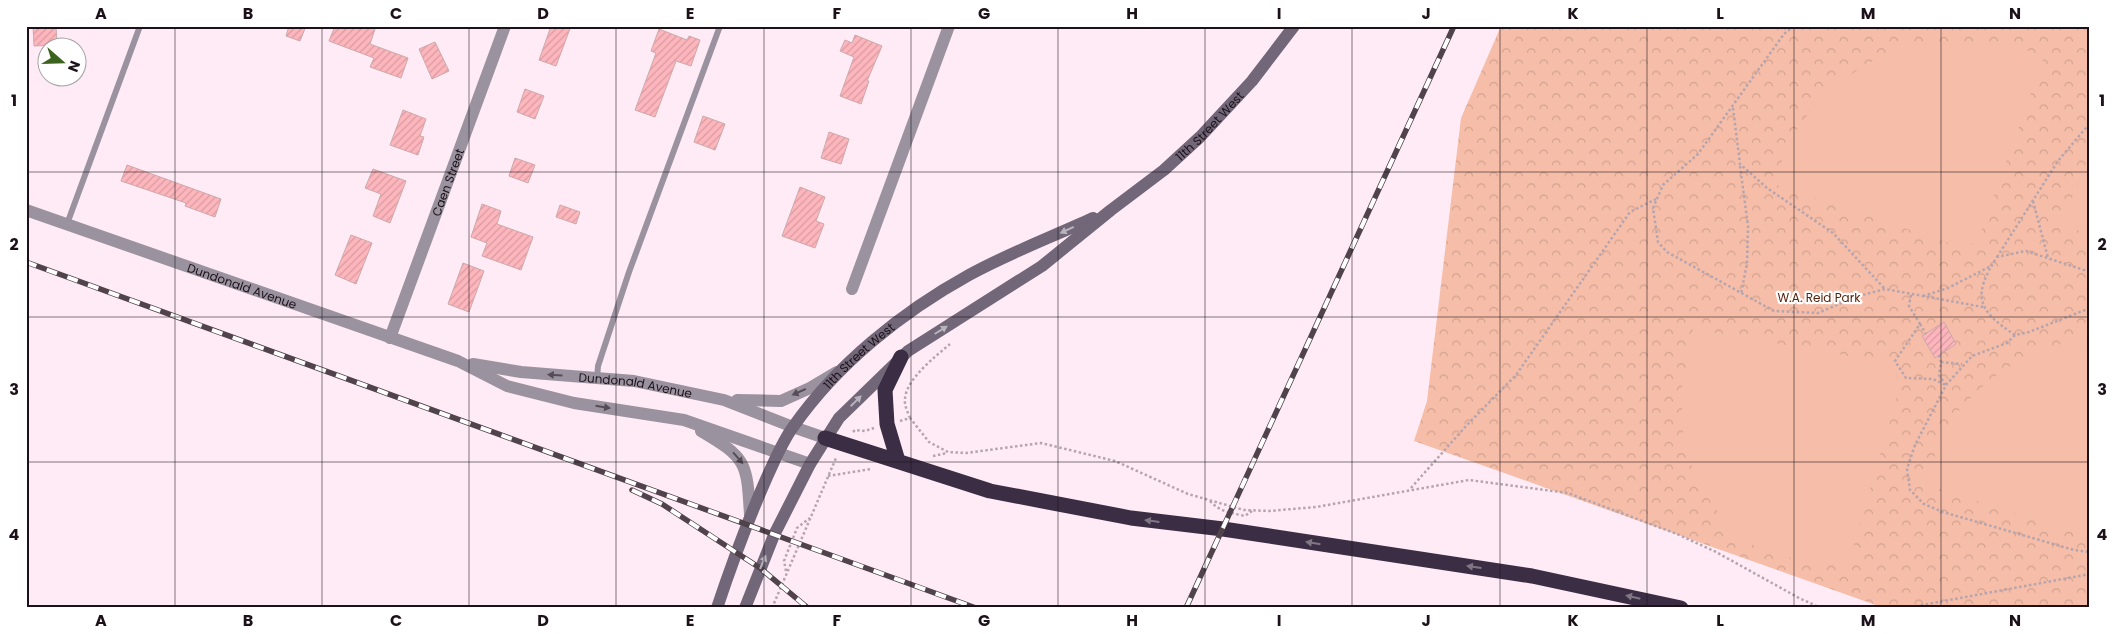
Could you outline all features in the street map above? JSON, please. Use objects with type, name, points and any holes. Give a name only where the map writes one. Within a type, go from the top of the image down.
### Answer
[{"type":"highway","points":[[898,461],[887,424],[885,390],[901,357]]},
{"type":"highway","points":[[825,438],[990,492],[1131,518],[1223,529],[1532,576],[1681,608]]},
{"type":"main road","name":"11th Street West","points":[[745,608],[774,535],[810,464],[839,418],[908,351],[1042,266],[1164,170],[1200,137],[1252,81],[1294,26]]},
{"type":"main road","name":"11th Street West","points":[[717,608],[750,515],[778,453],[793,427],[842,368],[903,317],[971,274],[1111,210]]},
{"type":"street","name":"Caen Street","points":[[390,338],[505,26]]},
{"type":"street","points":[[852,289],[949,26]]},
{"type":"street","name":"Dundonald Avenue","points":[[26,210],[458,361],[507,386],[574,403],[684,420],[810,464]]},
{"type":"street","name":"Dundonald Avenue","points":[[458,361],[521,372],[634,381],[724,400],[825,438]]},
{"type":"street","name":"Dundonald Avenue","points":[[724,400],[781,401],[810,388],[842,368]]},
{"type":"street","name":"Dundonald Avenue","points":[[684,420],[721,442],[741,460],[748,477],[750,515]]},
{"type":"lane","points":[[66,225],[140,26]]},
{"type":"lane","points":[[597,378],[598,366],[629,272],[720,26]]},
{"type":"path","points":[[1794,26],[1784,34],[1698,154],[1663,185],[1653,208],[1658,242],[1667,252],[1774,311],[1818,313],[1854,297],[1885,289],[1983,308]]},
{"type":"path","points":[[1733,106],[1748,226],[1747,263],[1741,294]]},
{"type":"path","points":[[2015,335],[1996,322],[1983,308],[1981,295],[1986,275],[2058,161],[2090,124]]},
{"type":"path","points":[[1740,164],[1766,188],[1833,233],[1885,289]]},
{"type":"path","points":[[1411,489],[1466,426],[1516,375],[1630,212],[1657,198]]},
{"type":"path","points":[[2033,201],[2048,258]]},
{"type":"path","points":[[1997,257],[2026,251],[2090,272]]},
{"type":"path","points":[[1922,297],[1948,288],[1992,265]]},
{"type":"path","points":[[1912,294],[1909,306],[1926,334]]},
{"type":"path","points":[[2090,308],[2029,332],[2015,335],[2007,343],[1972,356],[1946,385],[1914,444],[1907,469],[1910,490],[1924,504],[1943,512],[2074,550],[2090,552]]},
{"type":"path","points":[[1920,324],[1894,361],[1906,378],[1933,379],[1946,385]]},
{"type":"path","points":[[950,344],[932,359],[909,386],[905,399],[910,418],[929,442],[948,452],[966,453],[1041,443],[1115,460],[1167,486],[1232,508],[1253,511],[1316,507],[1469,480],[1568,493],[1677,534],[1716,552],[1799,598],[1821,608]]},
{"type":"path","points":[[1939,356],[1941,362],[1939,375],[1946,385]]},
{"type":"path","points":[[1941,362],[1963,365]]},
{"type":"path","points":[[772,608],[825,486],[832,465],[855,430],[865,431],[910,418]]},
{"type":"path","points":[[1209,501],[1216,508],[1230,513],[1245,516],[1253,511]]},
{"type":"path","points":[[787,573],[784,561],[797,528],[811,517]]},
{"type":"path","points":[[1906,608],[2090,574]]},
{"type":"green space","name":"W.A. Reid Park","points":[[1501,26],[2090,26],[2090,608],[1884,608],[1414,441],[1427,401],[1461,118]]},
{"type":"green space","points":[[1939,42],[1987,42],[2026,50],[2044,57],[1978,240],[1964,248],[1776,185],[1779,170],[1793,137],[1818,103],[1833,89],[1867,64],[1886,55],[1913,45]]},
{"type":"green space","points":[[2090,168],[2090,235],[2061,224],[2077,186]]},
{"type":"green space","points":[[1693,329],[1889,363],[1901,383],[1848,565],[1768,554],[1732,532],[1709,499],[1684,451],[1681,393]]},
{"type":"green space","points":[[2090,339],[2090,538],[1925,484],[1949,425],[1961,408],[1988,382],[2019,361],[2036,353],[2054,346]]},
{"type":"building","points":[[33,26],[56,26],[57,38],[38,38],[38,46],[34,46]]},
{"type":"building","points":[[289,26],[306,26],[300,41],[286,36]]},
{"type":"building","points":[[335,26],[376,26],[370,44],[408,58],[401,78],[370,67],[374,58],[329,41]]},
{"type":"building","points":[[551,26],[571,26],[556,66],[539,60]]},
{"type":"building","points":[[659,29],[687,40],[689,36],[700,40],[691,66],[676,61],[655,117],[635,110],[656,53],[651,51]]},
{"type":"building","points":[[855,35],[882,46],[867,81],[869,81],[861,104],[840,96],[854,57],[840,51],[845,40],[852,43]]},
{"type":"building","points":[[435,42],[449,71],[432,79],[419,49]]},
{"type":"building","points":[[525,89],[544,96],[535,119],[517,112]]},
{"type":"building","points":[[403,110],[426,119],[420,136],[424,137],[418,155],[390,145]]},
{"type":"building","points":[[703,116],[725,124],[715,150],[694,142]]},
{"type":"building","points":[[829,132],[849,139],[841,164],[821,158]]},
{"type":"building","points":[[515,158],[535,165],[528,183],[509,176]]},
{"type":"building","points":[[127,165],[221,199],[215,217],[185,206],[186,203],[121,181]]},
{"type":"building","points":[[373,169],[406,181],[390,223],[373,216],[381,194],[365,188]]},
{"type":"building","points":[[800,187],[825,197],[816,221],[824,224],[815,248],[782,236]]},
{"type":"building","points":[[482,204],[501,211],[497,224],[533,237],[521,270],[482,256],[487,243],[471,237]]},
{"type":"building","points":[[560,205],[580,212],[576,224],[556,217]]},
{"type":"building","points":[[351,235],[372,243],[356,284],[335,275]]},
{"type":"building","points":[[463,263],[484,271],[469,312],[448,304]]},
{"type":"building","points":[[1944,322],[1956,344],[1935,358],[1922,336]]},
{"type":"railway","points":[[1186,608],[1454,26]]},
{"type":"railway","points":[[26,262],[976,608]]},
{"type":"railway","points":[[632,490],[662,504],[760,568],[808,608]]}]
